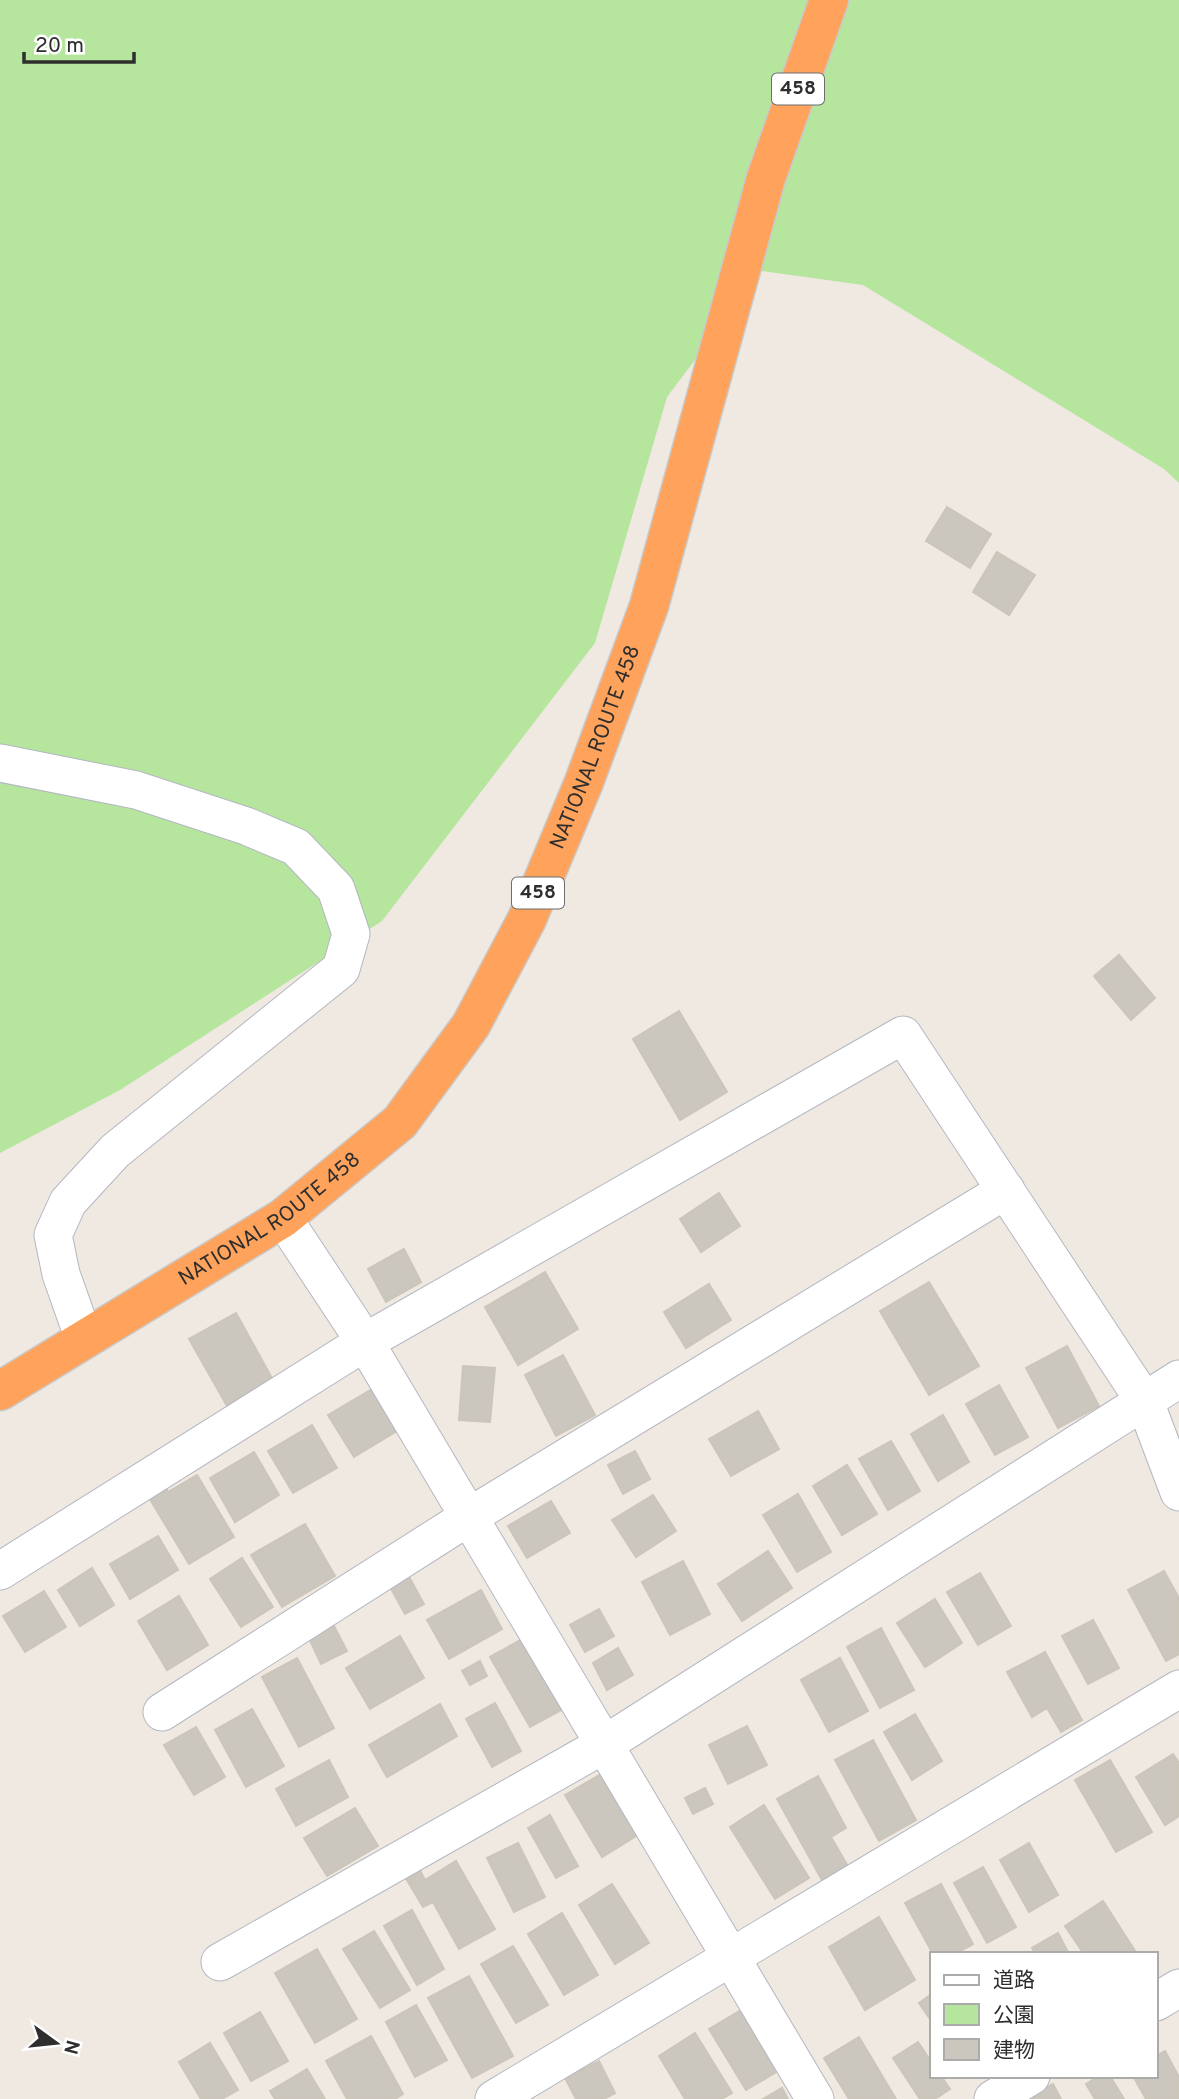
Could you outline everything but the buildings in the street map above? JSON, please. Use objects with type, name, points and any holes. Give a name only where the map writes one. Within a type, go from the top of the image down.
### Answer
[{"type":"highway","name":"NATIONAL ROUTE 458","points":[[0,1391],[283,1218],[400,1122],[471,1025],[527,919],[584,782],[649,606],[766,178],[829,0]]},
{"type":"street","points":[[0,763],[136,790],[246,825],[296,847],[336,889],[351,934],[341,969],[115,1151],[68,1202],[53,1235],[61,1274],[84,1339]]},
{"type":"street","points":[[0,1570],[365,1342],[903,1035],[1145,1402],[1179,1492]]},
{"type":"street","points":[[162,1712],[470,1516],[1006,1190]]},
{"type":"street","points":[[283,1218],[365,1342],[815,2099]]},
{"type":"street","points":[[220,1962],[605,1744],[1179,1379]]},
{"type":"street","points":[[494,2099],[1179,1689]]},
{"type":"street","points":[[1158,2001],[1179,1988]]},
{"type":"street","points":[[993,2099],[1028,2078]]},
{"type":"green space","points":[[0,0],[1179,0],[1179,483],[1164,469],[863,285],[762,271],[667,397],[595,643],[382,921],[120,1090],[0,1153]]}]
